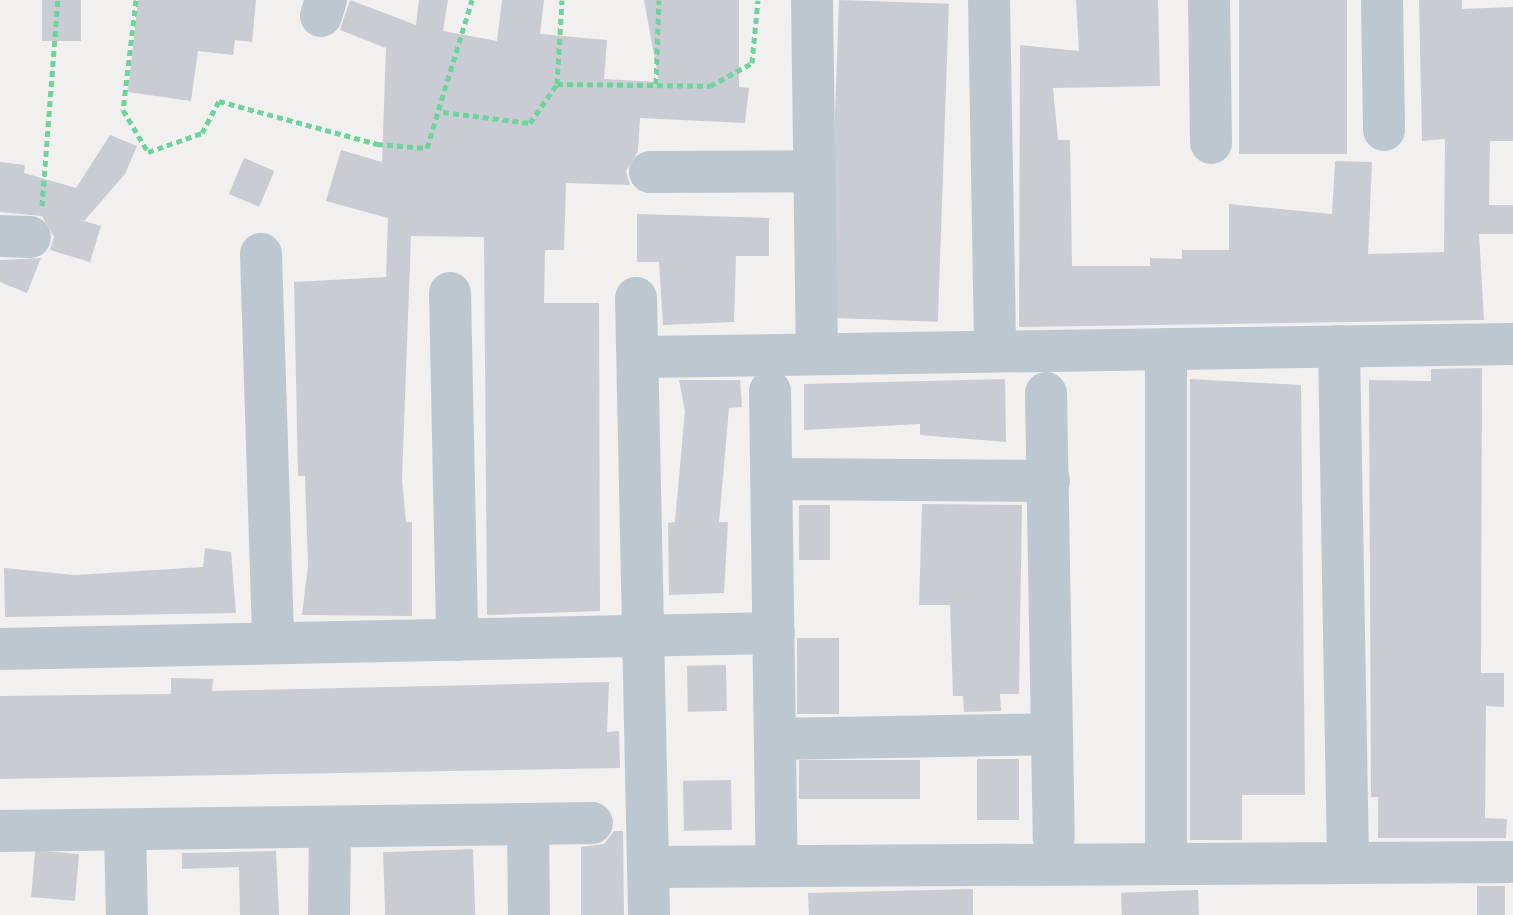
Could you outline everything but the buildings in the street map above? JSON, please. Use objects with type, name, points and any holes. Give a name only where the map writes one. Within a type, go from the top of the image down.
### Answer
[{"type":"street","points":[[812,0],[817,353]]},
{"type":"street","points":[[989,0],[995,351]]},
{"type":"street","points":[[1209,0],[1211,143]]},
{"type":"street","points":[[1382,0],[1384,130]]},
{"type":"street","points":[[650,172],[814,171]]},
{"type":"street","points":[[261,254],[273,643]]},
{"type":"street","points":[[450,293],[457,640]]},
{"type":"street","points":[[636,298],[642,357],[649,639],[649,915]]},
{"type":"street","points":[[642,357],[1513,344]]},
{"type":"street","points":[[1339,346],[1348,863]]},
{"type":"street","points":[[1166,349],[1166,864]]},
{"type":"street","points":[[770,391],[774,479],[776,845]]},
{"type":"street","points":[[1046,393],[1054,838]]},
{"type":"street","points":[[774,479],[1049,481]]},
{"type":"street","points":[[0,649],[649,639],[774,633]]},
{"type":"street","points":[[775,739],[1052,734]]},
{"type":"street","points":[[0,831],[592,823]]},
{"type":"street","points":[[528,824],[529,915]]},
{"type":"street","points":[[329,915],[330,827]]},
{"type":"street","points":[[125,830],[127,915]]},
{"type":"street","points":[[648,867],[1513,862]]},
{"type":"path","points":[[15,236],[43,204],[58,0]]},
{"type":"path","points":[[136,0],[123,110],[148,152],[202,133],[219,101],[377,144],[427,148],[443,112],[472,0]]},
{"type":"path","points":[[443,112],[530,123],[557,84],[562,0]]},
{"type":"path","points":[[656,84],[659,0]]},
{"type":"path","points":[[557,84],[710,86],[752,63],[758,0]]}]
